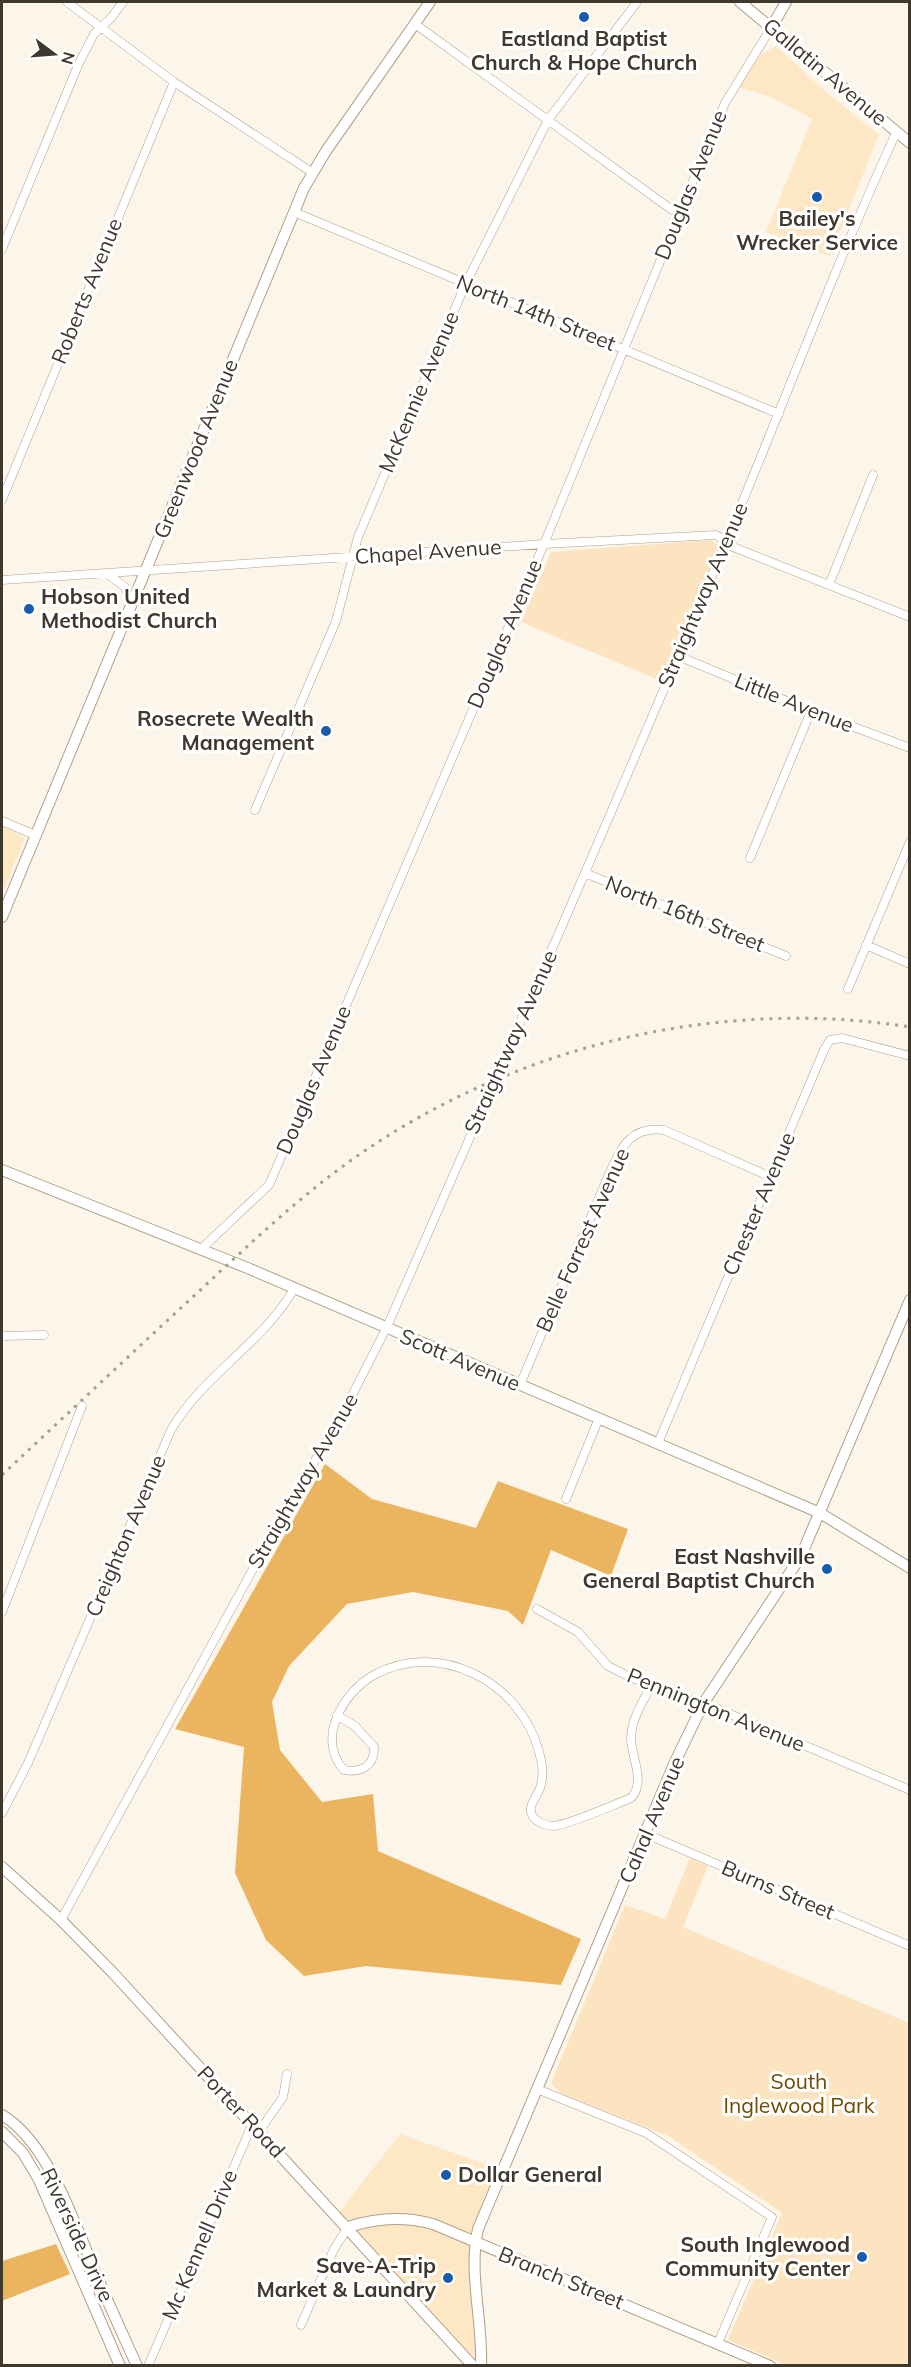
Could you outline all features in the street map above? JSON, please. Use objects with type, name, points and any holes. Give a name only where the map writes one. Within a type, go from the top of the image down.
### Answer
[{"type":"street","points":[[67,2],[174,82],[313,173]]},
{"type":"street","points":[[2,249],[79,63],[94,34],[123,2]]},
{"type":"street","name":"Greenwood Avenue","points":[[2,917],[294,212],[313,173],[430,2]]},
{"type":"street","name":"McKennie Avenue","points":[[255,810],[336,621],[358,537],[465,285],[548,120],[637,2]]},
{"type":"street","name":"Gallatin Avenue","points":[[740,2],[909,143]]},
{"type":"street","name":"Douglas Avenue","points":[[201,1250],[269,1185],[544,544],[725,103],[786,2]]},
{"type":"street","points":[[415,24],[679,214]]},
{"type":"street","name":"Roberts Avenue","points":[[2,500],[174,82]]},
{"type":"street","name":"Straightway Avenue","points":[[61,1920],[270,1538],[346,1407],[386,1329],[678,656],[779,414],[842,254],[896,133]]},
{"type":"street","name":"North 14th Street","points":[[294,212],[779,414]]},
{"type":"street","points":[[829,585],[873,475]]},
{"type":"street","name":"Chapel Avenue","points":[[2,580],[544,544],[716,535],[733,547],[909,616]]},
{"type":"street","points":[[108,574],[125,587],[132,605]]},
{"type":"street","name":"Little Avenue","points":[[678,656],[810,711],[909,748]]},
{"type":"street","points":[[750,858],[810,711]]},
{"type":"street","points":[[2,821],[35,835]]},
{"type":"street","points":[[848,989],[909,842]]},
{"type":"street","name":"North 16th Street","points":[[585,873],[786,956]]},
{"type":"street","points":[[866,945],[909,964]]},
{"type":"street","name":"Chester Avenue","points":[[658,1443],[830,1040],[842,1038],[909,1056]]},
{"type":"street","name":"Belle Forrest Avenue","points":[[520,1385],[610,1172],[620,1151],[630,1138],[639,1131],[651,1128],[664,1130],[771,1177]]},
{"type":"street","name":"Scott Avenue","points":[[2,1170],[201,1250],[820,1513],[909,1568]]},
{"type":"street","name":"Creighton Avenue","points":[[2,1813],[28,1762],[171,1430],[183,1409],[281,1311],[294,1289]]},
{"type":"street","name":"Cahal Avenue","points":[[481,2366],[475,2242],[478,2229],[645,1834],[703,1704],[786,1580],[820,1513],[909,1300]]},
{"type":"street","points":[[2,1336],[44,1335]]},
{"type":"street","points":[[2,1612],[82,1407]]},
{"type":"street","points":[[566,1499],[599,1418]]},
{"type":"street","name":"Pennington Avenue","points":[[537,1609],[578,1632],[608,1665],[651,1686],[703,1704],[909,1790]]},
{"type":"street","points":[[337,1715],[355,1726],[375,1747],[371,1763],[363,1770],[344,1770],[338,1763],[333,1737],[337,1715],[351,1693],[364,1681],[399,1665],[435,1662],[473,1672],[493,1683],[508,1697],[531,1729],[539,1751],[542,1772],[540,1787],[531,1805],[531,1813],[537,1821],[553,1826],[630,1798],[637,1792],[638,1782],[631,1739],[633,1722],[651,1686]]},
{"type":"street","name":"Burns Street","points":[[645,1834],[909,1946]]},
{"type":"street","name":"Porter Road","points":[[2,1866],[61,1920],[348,2227],[473,2366]]},
{"type":"street","name":"Mc Kennell Drive","points":[[148,2366],[255,2129],[283,2097],[287,2074]]},
{"type":"street","points":[[537,2089],[645,2133],[772,2217],[718,2343]]},
{"type":"street","name":"Riverside Drive","points":[[3,2120],[30,2139],[42,2159],[74,2223],[136,2366]]},
{"type":"street","name":"Riverside Drive","points":[[2,2132],[23,2153],[39,2180],[120,2366]]},
{"type":"street","name":"Branch Street","points":[[348,2227],[372,2220],[415,2219],[433,2224],[770,2366]]},
{"type":"street","points":[[302,2325],[334,2249],[348,2227]]},
{"type":"street","points":[[88,2291],[101,2286]]},
{"type":"shaded area","name":"Bailey's Wrecker Service","points":[[776,46],[826,92],[879,135],[830,256],[766,232],[812,119],[771,97],[738,87],[761,54]]},
{"type":"shaded area","points":[[2,826],[25,838],[2,894]]},
{"type":"shaded area","points":[[325,1464],[372,1499],[476,1528],[498,1481],[628,1529],[611,1576],[551,1550],[523,1625],[508,1611],[413,1592],[347,1604],[289,1666],[272,1702],[280,1750],[322,1802],[373,1794],[378,1851],[581,1939],[561,1985],[366,1966],[304,1976],[266,1940],[235,1873],[244,1747],[175,1729]]},
{"type":"shaded area","points":[[400,2134],[502,2170],[478,2229],[481,2365],[473,2365],[337,2215]]},
{"type":"shaded area","points":[[56,2244],[70,2274],[2,2301],[2,2261]]},
{"type":"green space","points":[[711,540],[720,546],[663,682],[521,622],[551,552]]},
{"type":"green space","name":"South Inglewood Park","points":[[690,1858],[708,1866],[683,1927],[909,2023],[909,2365],[786,2365],[728,2340],[782,2213],[668,2136],[560,2093],[551,2083],[625,1905],[665,1919]]},
{"type":"railway","points":[[2,1475],[282,1215],[351,1160],[435,1108],[498,1079],[564,1055],[632,1036],[701,1024],[770,1019],[840,1020],[910,1027]]},
{"type":"place","name":"Eastland Baptist Church & Hope Church","points":[[584,17]]},
{"type":"place","name":"Bailey's Wrecker Service","points":[[817,197]]},
{"type":"place","name":"Hobson United Methodist Church","points":[[29,609]]},
{"type":"place","name":"Rosecrete Wealth Management","points":[[326,731]]},
{"type":"place","name":"East Nashville General Baptist Church","points":[[827,1569]]},
{"type":"place","name":"Dollar General","points":[[446,2175]]},
{"type":"place","name":"South Inglewood Community Center","points":[[862,2257]]},
{"type":"place","name":"Save-A-Trip Market & Laundry","points":[[448,2278]]}]
